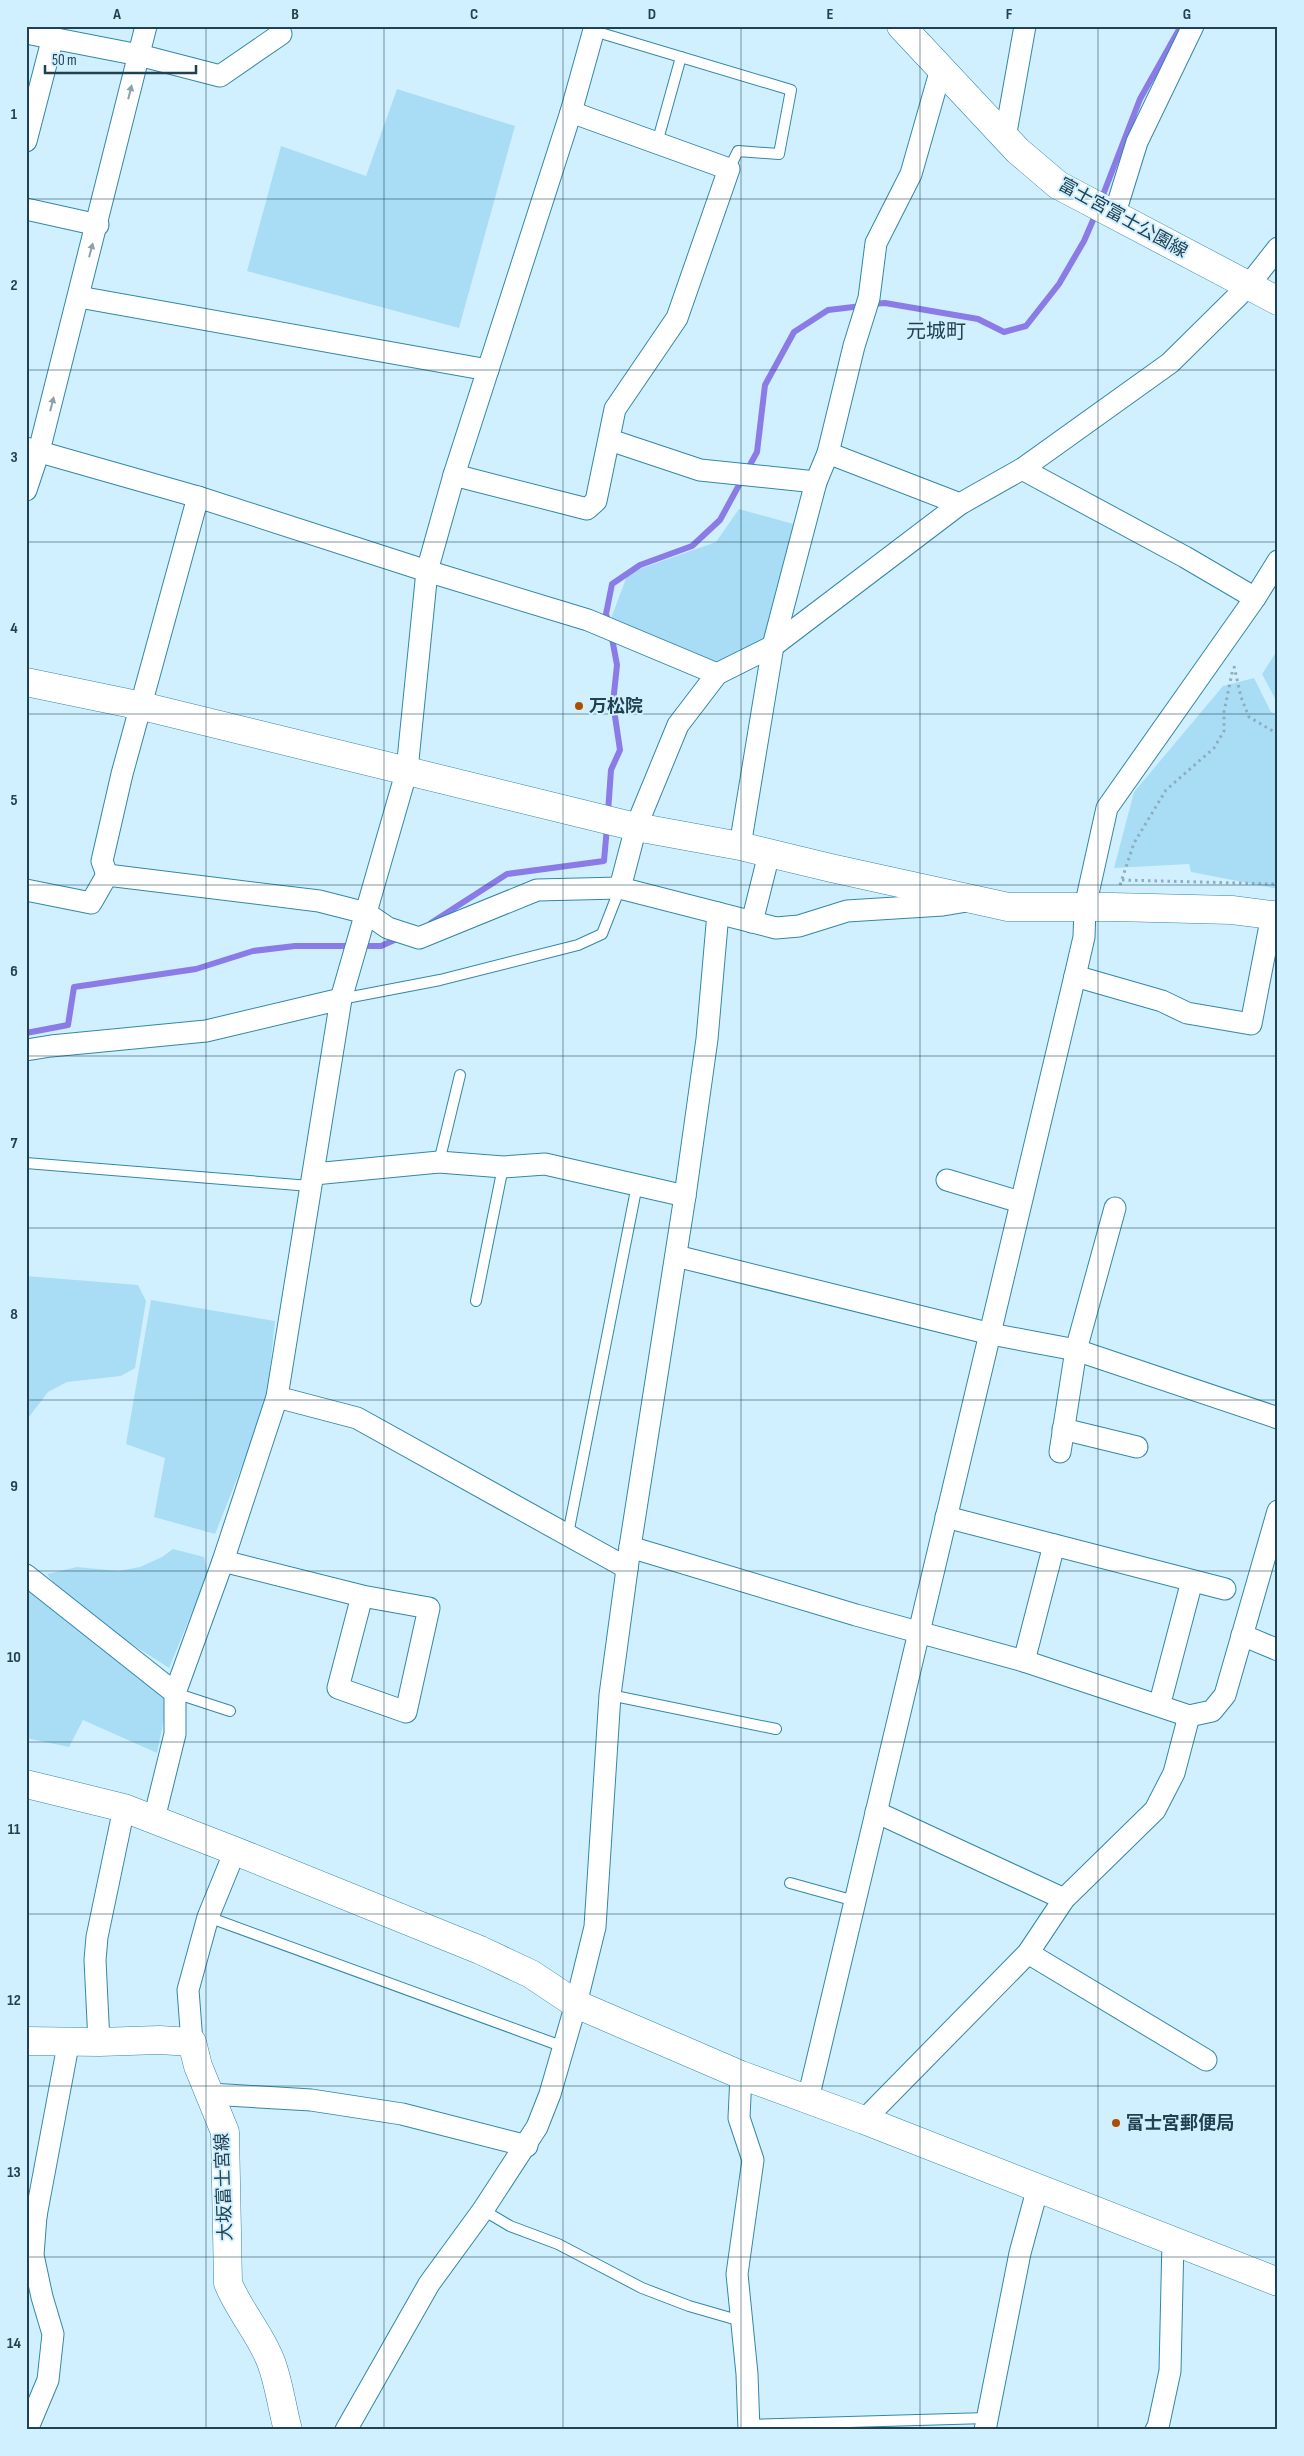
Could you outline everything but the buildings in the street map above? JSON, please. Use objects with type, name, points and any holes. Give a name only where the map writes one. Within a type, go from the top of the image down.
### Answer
[{"type":"street","points":[[26,490],[33,449],[79,297],[146,26]]},
{"type":"street","name":"富士宮富士公園線","points":[[901,26],[1005,138],[1058,185],[1278,302]]},
{"type":"street","points":[[1005,138],[1025,26]]},
{"type":"street","points":[[1105,211],[1193,26]]},
{"type":"street","points":[[154,1820],[175,1734],[175,1693],[223,1561],[277,1397],[341,999],[407,770],[427,572],[454,475],[571,112],[594,28]]},
{"type":"street","points":[[26,33],[139,55],[220,76],[280,34]]},
{"type":"street","points":[[26,142],[53,37]]},
{"type":"street","points":[[740,846],[773,646],[816,482],[828,453],[854,346],[869,298],[876,243],[911,174],[941,69]]},
{"type":"street","points":[[454,475],[587,509],[596,501],[615,409],[677,318],[729,169],[571,112]]},
{"type":"street","points":[[26,210],[98,225]]},
{"type":"street","points":[[620,888],[636,827],[678,725],[716,674],[773,646],[960,504],[1022,469],[1170,363],[1248,286],[1278,248]]},
{"type":"street","points":[[79,297],[488,370]]},
{"type":"street","points":[[610,440],[700,470],[816,482]]},
{"type":"street","points":[[33,449],[198,497],[427,572],[588,620],[716,674]]},
{"type":"street","points":[[828,453],[960,504]]},
{"type":"street","points":[[1022,469],[1185,557],[1255,598]]},
{"type":"street","points":[[26,890],[91,902],[106,875],[102,861],[122,774],[198,497]]},
{"type":"street","points":[[808,2099],[1075,976],[1084,937],[1085,906],[1107,808],[1255,598],[1278,561]]},
{"type":"street","points":[[26,682],[142,706],[636,827],[740,846],[1008,907],[1085,906],[1232,910],[1275,917],[1251,1024],[1187,1013],[1162,1001],[1075,976]]},
{"type":"street","points":[[752,922],[769,854]]},
{"type":"street","points":[[106,875],[319,900],[366,913],[388,928],[419,938],[537,890],[620,888],[776,928],[799,926],[847,911],[943,906],[971,900]]},
{"type":"street","points":[[346,2430],[429,2284],[483,2210],[537,2127],[564,2047],[595,1927],[610,1695],[629,1558],[686,1196],[707,1038],[718,913]]},
{"type":"street","points":[[26,1050],[206,1031],[341,999]]},
{"type":"street","points":[[312,1180],[439,1162],[503,1167],[545,1164],[686,1196]]},
{"type":"street","points":[[947,1180],[1020,1202]]},
{"type":"street","points":[[1060,1452],[1076,1350],[1115,1208]]},
{"type":"street","points":[[676,1256],[991,1334],[1076,1350],[1278,1418]]},
{"type":"street","points":[[277,1397],[357,1418],[568,1534],[629,1558],[918,1632],[1024,1662],[1189,1716],[1212,1711],[1225,1696],[1278,1510]]},
{"type":"street","points":[[1063,1429],[1136,1447]]},
{"type":"street","points":[[946,1517],[1225,1589]]},
{"type":"street","points":[[1024,1662],[1054,1545]]},
{"type":"street","points":[[223,1561],[362,1596],[429,1608],[406,1712],[338,1688],[362,1596]]},
{"type":"street","points":[[26,1575],[175,1693]]},
{"type":"street","points":[[1162,1695],[1192,1581]]},
{"type":"street","points":[[1242,1635],[1278,1650]]},
{"type":"street","points":[[864,2120],[1028,1953],[1064,1899],[1155,1810],[1174,1773],[1189,1716]]},
{"type":"street","points":[[26,1784],[124,1808],[234,1851],[480,1950],[531,1974],[576,2004],[742,2075],[1038,2187],[1278,2282]]},
{"type":"street","points":[[99,2042],[95,1960],[97,1937],[124,1808]]},
{"type":"street","points":[[876,1812],[1064,1899]]},
{"type":"street","points":[[26,2041],[69,2040],[99,2042],[159,2040],[192,2042],[188,1990],[208,1917],[234,1851]]},
{"type":"street","points":[[1028,1953],[1206,2060]]},
{"type":"street","points":[[27,2430],[48,2380],[53,2334],[42,2297],[33,2255],[31,2215],[69,2040]]},
{"type":"street","name":"大坂富士宮線","points":[[192,2042],[198,2066],[225,2132],[228,2283],[234,2300],[256,2330],[271,2362],[288,2430]]},
{"type":"street","points":[[742,2075],[739,2118],[753,2160],[737,2274],[747,2374],[749,2427]]},
{"type":"street","points":[[210,2094],[312,2100],[402,2114],[526,2146]]},
{"type":"street","points":[[986,2424],[1020,2253],[1038,2187]]},
{"type":"street","points":[[1156,2430],[1170,2371],[1173,2240]]},
{"type":"lane","points":[[594,28],[681,57],[791,90],[779,154],[738,151],[729,169]]},
{"type":"lane","points":[[656,143],[681,57]]},
{"type":"lane","points":[[341,999],[440,980],[578,945],[602,934],[620,888]]},
{"type":"lane","points":[[439,1162],[460,1075]]},
{"type":"lane","points":[[26,1162],[312,1180]]},
{"type":"lane","points":[[476,1301],[503,1167]]},
{"type":"lane","points":[[568,1534],[637,1185]]},
{"type":"lane","points":[[175,1693],[230,1711]]},
{"type":"lane","points":[[610,1695],[776,1729]]},
{"type":"lane","points":[[790,1883],[855,1901]]},
{"type":"lane","points":[[208,1917],[564,2047]]},
{"type":"lane","points":[[483,2210],[510,2226],[558,2244],[642,2288],[689,2306],[741,2321]]},
{"type":"lane","points":[[749,2427],[986,2424]]},
{"type":"path","points":[[1113,907],[1134,843],[1166,790],[1214,748],[1224,731],[1224,712],[1233,662],[1241,697],[1249,717],[1278,734]]},
{"type":"path","points":[[1122,880],[1278,884]]},
{"type":"shaded area","points":[[397,89],[515,126],[459,328],[247,271],[281,146],[366,176]]},
{"type":"shaded area","points":[[739,509],[797,525],[768,643],[716,669],[609,624],[628,573],[716,542]]},
{"type":"shaded area","points":[[1278,649],[1278,704],[1262,674]]},
{"type":"shaded area","points":[[1254,678],[1271,712],[1278,715],[1278,889],[1191,872],[1189,864],[1114,868],[1134,792],[1223,686]]},
{"type":"shaded area","points":[[26,1276],[138,1285],[146,1301],[135,1368],[121,1376],[67,1382],[48,1392],[29,1417],[26,1417]]},
{"type":"shaded area","points":[[151,1300],[275,1321],[266,1406],[215,1534],[154,1517],[165,1458],[126,1444]]},
{"type":"shaded area","points":[[173,1549],[204,1557],[208,1573],[169,1668],[86,1613],[57,1587],[47,1574],[77,1567],[118,1571],[140,1567],[162,1557]]},
{"type":"shaded area","points":[[26,1582],[169,1695],[157,1753],[83,1720],[69,1747],[26,1738]]},
{"type":"waterway","points":[[1101,200],[1140,99],[1181,26]]},
{"type":"waterway","points":[[872,304],[885,303],[978,319],[1004,332],[1026,326],[1059,284],[1084,241],[1097,211]]},
{"type":"waterway","points":[[609,624],[606,614],[612,584],[640,565],[692,546],[720,520],[757,452],[765,385],[794,332],[828,310],[862,306]]},
{"type":"waterway","points":[[608,812],[611,770],[620,750],[613,703],[617,665],[611,633]]},
{"type":"waterway","points":[[431,923],[507,874],[604,861],[607,827]]},
{"type":"waterway","points":[[26,1033],[68,1025],[74,987],[196,969],[253,951],[295,946],[381,946],[399,938]]},
{"type":"place","name":"万松院","points":[[579,706]]},
{"type":"place","name":"富士宮郵便局","points":[[1116,2123]]},
{"type":"district","name":"元城町","points":[[936,332]]}]
